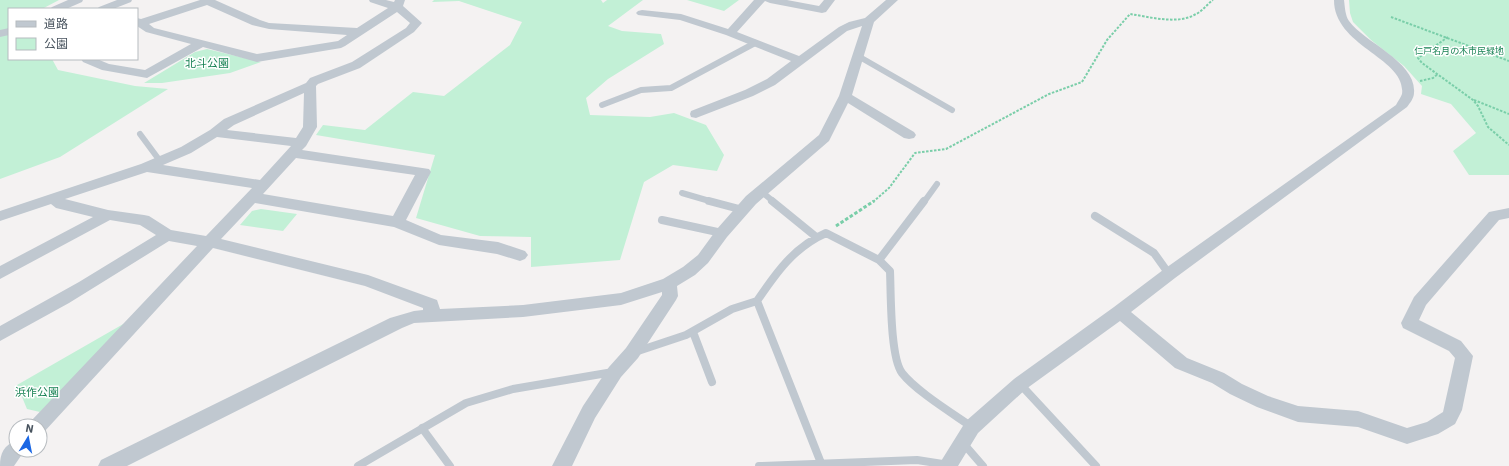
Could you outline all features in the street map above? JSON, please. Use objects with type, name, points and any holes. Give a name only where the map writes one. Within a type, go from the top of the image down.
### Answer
[{"type":"street","points":[[58,8],[78,0]]},
{"type":"street","points":[[0,216],[146,167],[186,150],[229,122],[310,86],[314,81],[356,65],[410,30],[416,23],[399,4],[374,0]]},
{"type":"street","points":[[730,33],[760,0]]},
{"type":"street","points":[[770,0],[822,10],[830,0]]},
{"type":"street","points":[[696,114],[749,93],[771,82],[798,60],[843,29],[853,24],[869,21],[893,0]]},
{"type":"street","points":[[948,466],[972,427],[1020,384],[1120,312],[1169,274],[1401,107],[1409,94],[1409,89],[1404,75],[1397,66],[1368,45],[1346,24],[1340,14],[1339,0]]},
{"type":"street","points":[[138,22],[208,1],[256,23],[269,26],[358,32]]},
{"type":"street","points":[[107,8],[122,4]]},
{"type":"street","points":[[138,22],[150,30],[257,58],[341,44],[399,4]]},
{"type":"street","points":[[642,13],[681,17],[730,33],[798,60]]},
{"type":"street","points":[[108,466],[396,323],[414,317],[523,311],[621,299],[649,291],[669,283],[689,271],[703,259],[722,233],[743,210],[824,138],[845,96],[869,21]]},
{"type":"street","points":[[89,60],[106,67],[147,74],[200,44]]},
{"type":"street","points":[[45,418],[297,148],[310,128],[310,86]]},
{"type":"street","points":[[845,96],[909,135]]},
{"type":"street","points":[[215,132],[424,172],[397,222]]},
{"type":"street","points":[[146,167],[263,185]]},
{"type":"street","points":[[252,197],[397,222],[439,240],[498,248],[520,255]]},
{"type":"street","points":[[53,198],[61,204],[108,215],[144,220],[167,235],[209,242],[368,281],[431,304],[432,316]]},
{"type":"street","points":[[1120,312],[1181,363],[1218,378],[1262,402],[1298,414],[1358,419],[1407,436],[1432,428],[1449,418],[1454,410],[1464,356],[1455,346],[1410,323],[1420,301],[1494,216],[1509,213]]},
{"type":"street","points":[[0,273],[108,215]]},
{"type":"street","points":[[0,334],[64,300],[167,235]]},
{"type":"street","points":[[562,466],[589,412],[615,372],[632,352],[670,296],[669,283]]},
{"type":"lane","points":[[602,105],[641,90],[670,88],[755,43]]},
{"type":"lane","points":[[858,56],[952,110]]},
{"type":"lane","points":[[140,134],[160,161]]},
{"type":"lane","points":[[879,260],[937,184]]},
{"type":"lane","points":[[682,192],[743,210]]},
{"type":"lane","points":[[762,192],[815,236]]},
{"type":"lane","points":[[1095,216],[1154,253],[1169,274]]},
{"type":"lane","points":[[662,220],[722,233]]},
{"type":"lane","points":[[757,301],[788,257],[815,236],[826,233],[879,260],[890,271],[894,344],[901,372],[914,385],[972,427]]},
{"type":"lane","points":[[632,352],[664,345],[693,332],[745,302],[757,301]]},
{"type":"lane","points":[[757,301],[821,464]]},
{"type":"lane","points":[[693,332],[712,382]]},
{"type":"lane","points":[[358,466],[466,403],[513,389],[615,372]]},
{"type":"lane","points":[[1020,384],[1096,466]]},
{"type":"lane","points":[[422,428],[450,466]]},
{"type":"lane","points":[[963,443],[983,466]]},
{"type":"lane","points":[[759,466],[888,464],[917,460],[948,466]]},
{"type":"path","points":[[826,233],[869,205],[889,188],[915,153],[946,149],[1049,94],[1082,82],[1107,40],[1130,14],[1153,18],[1179,19],[1196,15],[1213,0]]},
{"type":"path","points":[[1391,17],[1509,61]]},
{"type":"path","points":[[1448,37],[1418,58],[1422,63],[1473,100],[1478,106],[1488,127],[1509,145]]},
{"type":"path","points":[[1407,82],[1433,78],[1438,74]]},
{"type":"path","points":[[1473,100],[1509,114]]},
{"type":"green space","points":[[0,0],[59,0],[44,8],[8,8],[8,60],[53,60],[58,70],[135,86],[168,89],[60,157],[0,179]]},
{"type":"green space","points":[[434,0],[601,0],[603,3],[607,0],[643,0],[608,26],[622,31],[661,34],[664,44],[608,79],[586,98],[590,115],[650,117],[674,113],[706,125],[724,155],[717,171],[673,165],[644,182],[620,260],[531,267],[531,237],[480,236],[416,218],[435,155],[316,135],[323,125],[365,130],[413,92],[444,96],[510,45],[522,22],[459,1],[432,2]]},
{"type":"green space","points":[[687,0],[739,0],[724,11]]},
{"type":"green space","name":"仁戸名月の木市民緑地","points":[[1349,0],[1509,0],[1509,175],[1469,175],[1453,151],[1476,133],[1451,104],[1421,94],[1422,86],[1404,66],[1371,40],[1353,22],[1350,13]]},
{"type":"green space","name":"北斗公園","points":[[207,49],[261,62],[230,73],[162,83],[144,83],[195,52]]},
{"type":"green space","points":[[261,209],[297,214],[283,231],[240,225],[252,211]]},
{"type":"green space","name":"浜作公園","points":[[132,319],[40,412],[27,409],[17,385]]}]
